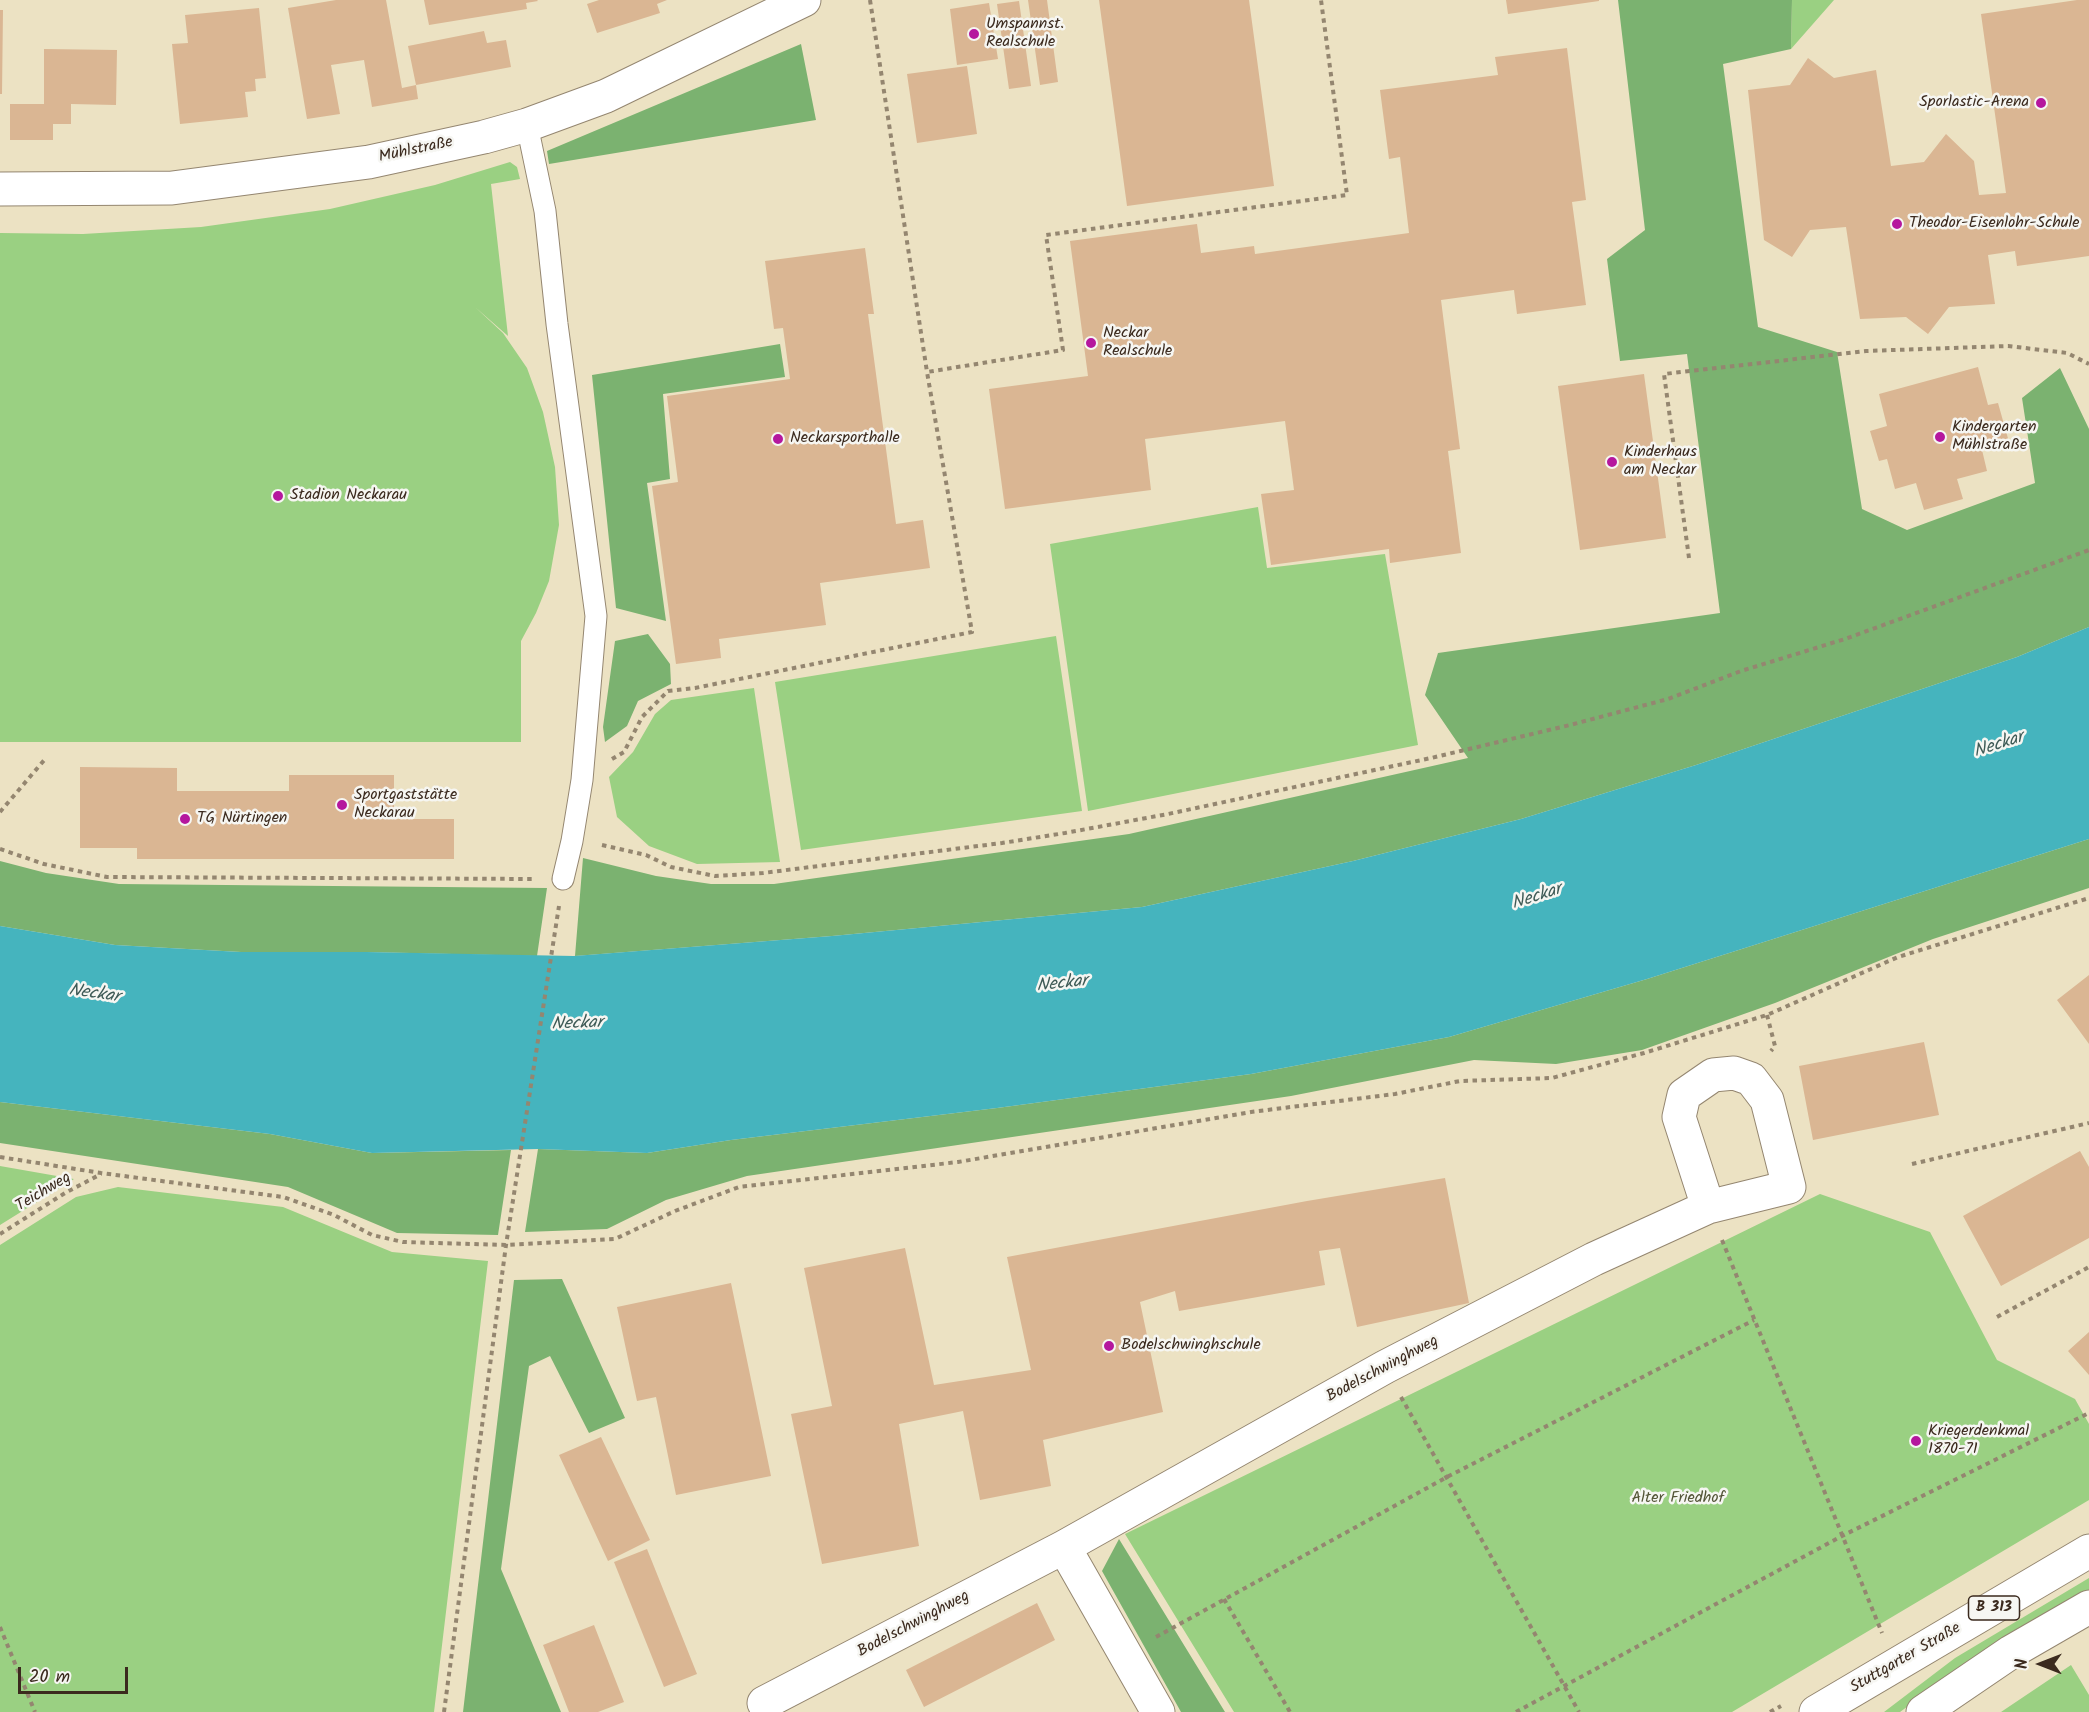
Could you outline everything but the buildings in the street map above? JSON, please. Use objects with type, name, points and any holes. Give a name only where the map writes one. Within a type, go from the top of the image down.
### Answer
[{"type":"street","name":"Mühlstraße","points":[[0,189],[172,188],[369,162],[484,137],[527,125],[606,96],[804,0]]},
{"type":"street","name":"Bodelschwinghweg","points":[[759,1708],[1064,1547],[1385,1367],[1594,1259],[1708,1207]]},
{"type":"street","points":[[1064,1547],[1158,1712]]},
{"type":"street","name":"Stuttgarter Straße","points":[[1816,1712],[2089,1551]]},
{"type":"street","name":"B 313","points":[[1923,1712],[2011,1652],[2089,1607]]},
{"type":"lane","points":[[527,125],[545,211],[557,324],[596,616],[582,780],[564,879]]},
{"type":"path","points":[[582,780],[624,752],[642,717],[668,691],[695,688],[972,633],[927,372],[870,0]]},
{"type":"path","points":[[927,372],[1063,350],[1047,235],[1347,195],[1321,0]]},
{"type":"path","points":[[1689,558],[1664,374],[1866,351],[2008,346],[2067,352],[2089,363]]},
{"type":"path","points":[[572,841],[595,843],[646,855],[671,867],[715,876],[1002,843],[1168,814],[1431,758],[1668,699],[1741,671],[1845,639],[2089,549]]},
{"type":"path","points":[[0,812],[46,758]]},
{"type":"path","points":[[0,849],[44,864],[107,877],[564,879]]},
{"type":"path","points":[[0,1157],[283,1197],[334,1215],[372,1235],[404,1242],[506,1245],[615,1239],[675,1211],[739,1187],[958,1162],[1251,1112],[1395,1094],[1460,1081],[1552,1078],[1644,1053],[1767,1015],[1899,957],[2089,898]]},
{"type":"path","points":[[444,1712],[506,1245],[513,1215],[557,920]]},
{"type":"path","points":[[1912,1164],[2089,1123]]},
{"type":"path","name":"Teichweg","points":[[0,1234],[101,1173]]},
{"type":"path","points":[[1708,1207],[1886,1642]]},
{"type":"path","points":[[1996,1317],[2089,1267]]},
{"type":"path","points":[[1124,1654],[1447,1477],[1754,1320]]},
{"type":"path","points":[[1385,1367],[1579,1712]]},
{"type":"path","points":[[1516,1712],[1842,1536],[2089,1413]]},
{"type":"path","points":[[1224,1598],[1290,1712]]},
{"type":"path","points":[[0,1627],[35,1712]]},
{"type":"green space","points":[[1618,0],[1792,0],[1791,49],[1723,64],[1758,327],[1837,352],[1862,509],[1907,530],[2035,483],[2022,398],[2060,368],[2089,429],[2089,627],[2017,657],[1696,765],[1521,819],[1353,861],[1142,907],[832,936],[575,956],[583,858],[656,876],[711,884],[774,884],[1129,834],[1468,758],[1425,695],[1438,653],[1720,613],[1687,354],[1620,361],[1607,259],[1645,230]]},
{"type":"green space","points":[[1792,0],[1834,0],[1791,49]]},
{"type":"green space","points":[[801,44],[816,120],[549,164],[547,151]]},
{"type":"green space","name":"Stadion Neckarau","points":[[510,162],[517,167],[520,179],[491,184],[508,336],[475,307],[503,333],[527,368],[543,412],[555,467],[559,525],[549,581],[521,641],[521,742],[0,742],[0,233],[83,234],[201,227],[330,209],[435,185]]},
{"type":"green space","points":[[780,344],[785,377],[663,394],[670,479],[647,483],[666,621],[616,608],[592,375]]},
{"type":"green space","points":[[1258,507],[1267,568],[1385,554],[1418,745],[1088,811],[1050,544]]},
{"type":"green space","points":[[648,634],[670,664],[671,684],[638,701],[627,726],[605,742],[603,727],[615,641]]},
{"type":"green space","points":[[1056,636],[1082,811],[801,850],[775,682]]},
{"type":"green space","points":[[754,688],[780,862],[697,864],[649,846],[617,817],[609,777],[633,752],[655,714],[671,700]]},
{"type":"green space","points":[[2089,839],[2089,888],[1933,939],[1775,1003],[1642,1050],[1556,1064],[1474,1060],[1291,1096],[747,1176],[666,1200],[607,1229],[525,1232],[538,1149],[647,1153],[731,1140],[1251,1074],[1449,1037],[1647,979]]},
{"type":"green space","points":[[0,861],[46,873],[119,884],[547,888],[537,956],[241,952],[115,945],[0,926]]},
{"type":"green space","points":[[0,1102],[270,1134],[372,1153],[511,1150],[498,1235],[397,1233],[288,1187],[0,1143]]},
{"type":"green space","points":[[0,1166],[74,1179],[0,1225]]},
{"type":"green space","points":[[118,1187],[283,1207],[392,1252],[488,1261],[434,1712],[0,1712],[0,1245],[76,1197]]},
{"type":"green space","name":"Alter Friedhof","points":[[1820,1194],[1930,1232],[1997,1360],[2075,1399],[2089,1424],[2089,1500],[1732,1712],[1234,1712],[1125,1534]]},
{"type":"green space","points":[[562,1279],[625,1418],[589,1433],[550,1356],[529,1366],[501,1569],[561,1712],[463,1712],[514,1280]]},
{"type":"green space","points":[[1119,1539],[1225,1712],[1181,1712],[1102,1571]]},
{"type":"green space","points":[[2089,1578],[2089,1590],[1976,1656],[1900,1712],[1884,1712],[1955,1658]]},
{"type":"green space","points":[[2071,1665],[2089,1695],[2089,1712],[2001,1712]]},
{"type":"water","name":"Neckar","points":[[2089,627],[2089,839],[1647,979],[1449,1037],[1251,1074],[731,1140],[647,1153],[538,1149],[372,1153],[270,1134],[0,1102],[0,926],[115,945],[241,952],[574,956],[832,936],[1142,907],[1353,861],[1521,819],[1696,765],[2017,657]]},
{"type":"place","name":"Umspannst. Realschule","points":[[974,34]]},
{"type":"place","name":"Sporlastic-Arena","points":[[2041,103]]},
{"type":"place","name":"Theodor-Eisenlohr-Schule","points":[[1897,224]]},
{"type":"place","name":"Neckar Realschule","points":[[1091,343]]},
{"type":"place","name":"Kindergarten Mühlstraße","points":[[1940,437]]},
{"type":"place","name":"Neckarsporthalle","points":[[778,439]]},
{"type":"place","name":"Kinderhaus am Neckar","points":[[1612,462]]},
{"type":"place","name":"Stadion Neckarau","points":[[278,496]]},
{"type":"place","name":"Sportgaststätte Neckarau","points":[[342,805]]},
{"type":"place","name":"TG Nürtingen","points":[[185,819]]},
{"type":"place","name":"Bodelschwinghschule","points":[[1109,1346]]},
{"type":"place","name":"Kriegerdenkmal 1870-71","points":[[1916,1441]]}]
